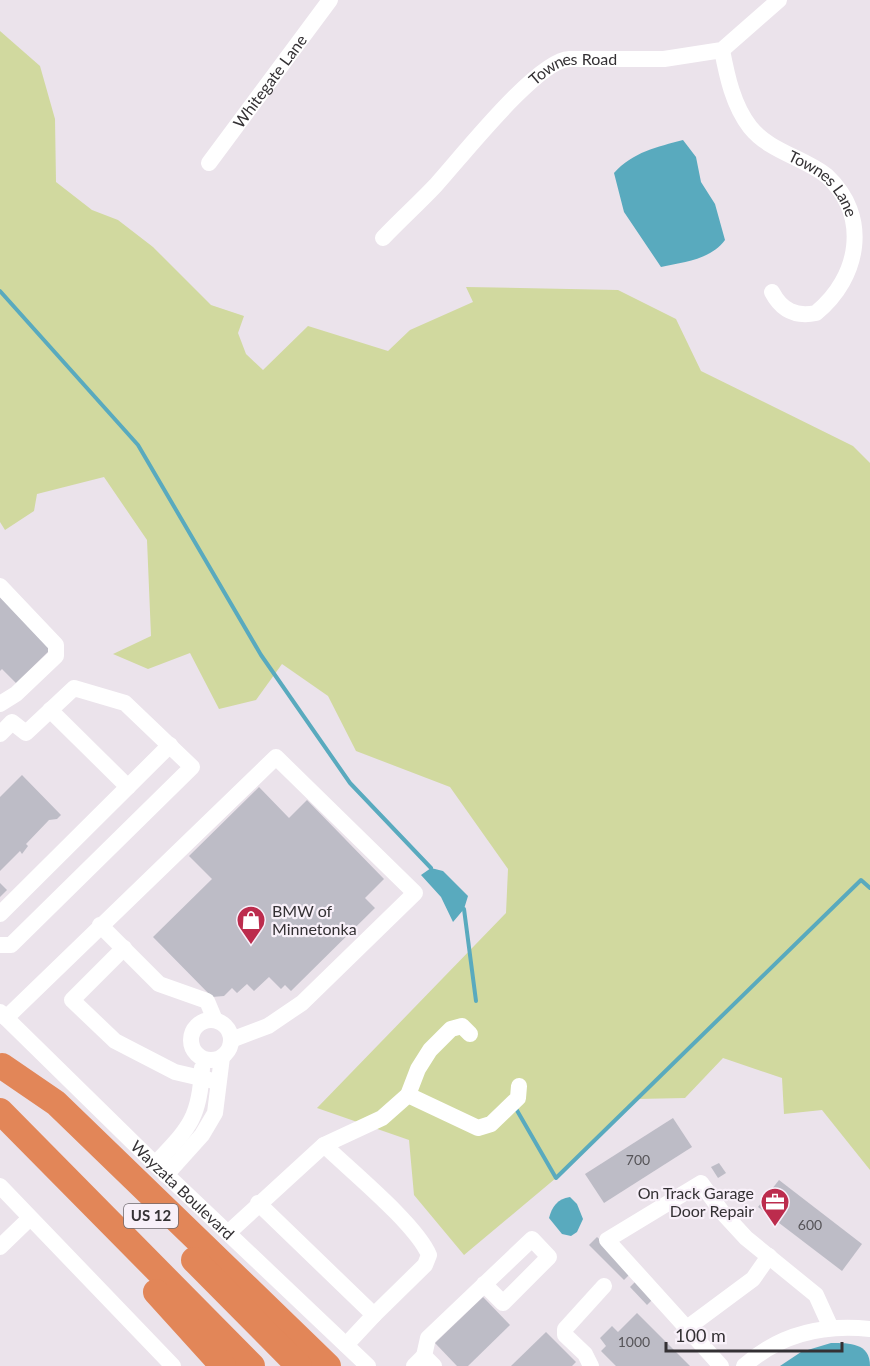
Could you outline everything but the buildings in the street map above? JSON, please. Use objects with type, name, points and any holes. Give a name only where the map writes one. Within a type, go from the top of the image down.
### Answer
[{"type":"highway","name":"US 12","points":[[1,1064],[299,1366]]},
{"type":"highway","points":[[1,1064],[56,1102],[328,1366]]},
{"type":"highway","name":"US 12","points":[[0,1112],[252,1366]]},
{"type":"highway","points":[[0,1112],[73,1204],[223,1366]]},
{"type":"street","name":"Whitegate Lane","points":[[209,163],[330,0]]},
{"type":"street","name":"Townes Road","points":[[382,238],[435,185],[485,127],[553,63],[569,58],[685,58],[722,50],[779,0]]},
{"type":"street","name":"Townes Lane","points":[[722,50],[733,93],[750,126],[780,151],[827,176],[841,191],[851,208],[856,228],[857,247],[853,267],[844,285],[831,301],[816,313],[795,314],[784,309],[772,292]]},
{"type":"street","points":[[0,586],[56,645],[56,656],[16,694],[0,704]]},
{"type":"street","points":[[0,734],[12,722],[26,734],[74,687],[125,703],[192,766],[11,945],[0,945]]},
{"type":"street","points":[[50,710],[128,787]]},
{"type":"street","points":[[0,914],[170,745]]},
{"type":"street","points":[[3,1015],[276,757],[415,893],[302,1003],[268,1026],[231,1040]]},
{"type":"street","points":[[100,925],[159,984],[207,1001],[215,1020]]},
{"type":"street","points":[[124,948],[72,1000],[115,1041],[175,1072],[210,1080]]},
{"type":"street","name":"Wayzata Boulevard","points":[[3,1015],[161,1170],[368,1366]]},
{"type":"street","points":[[161,1170],[202,1136],[215,1113],[210,1080],[202,1058],[193,1050],[190,1037],[196,1025],[208,1019],[215,1020],[226,1027],[231,1040],[227,1053],[215,1060],[202,1058]]},
{"type":"street","points":[[228,1233],[258,1203],[324,1145],[382,1118],[408,1095],[418,1070],[430,1050],[451,1029],[462,1026],[470,1034]]},
{"type":"street","points":[[210,1080],[222,1057]]},
{"type":"street","points":[[408,1095],[478,1128],[491,1124],[518,1098],[519,1086]]},
{"type":"street","points":[[324,1145],[413,1232],[424,1244],[429,1255],[425,1265],[346,1345]]},
{"type":"street","points":[[721,1366],[607,1240],[701,1183],[722,1212],[769,1256],[816,1295],[831,1328]]},
{"type":"street","points":[[0,1186],[173,1366]]},
{"type":"street","points":[[258,1203],[374,1315]]},
{"type":"street","points":[[0,1247],[30,1218]]},
{"type":"street","points":[[687,1328],[753,1278],[769,1256]]},
{"type":"street","points":[[424,1363],[428,1338],[484,1284]]},
{"type":"street","points":[[591,1366],[585,1354],[565,1335],[565,1329],[604,1286]]},
{"type":"street","points":[[744,1366],[781,1341],[831,1328],[870,1329]]},
{"type":"green space","points":[[0,31],[40,66],[55,119],[56,182],[92,210],[118,220],[153,247],[211,305],[244,316],[238,333],[246,354],[263,370],[308,326],[388,351],[410,330],[473,302],[466,287],[618,290],[676,319],[701,371],[853,446],[870,463],[870,1170],[822,1110],[784,1114],[782,1078],[723,1058],[685,1098],[637,1099],[556,1178],[464,1255],[414,1195],[409,1140],[317,1108],[506,913],[508,869],[450,787],[356,751],[328,696],[282,664],[256,700],[219,709],[190,653],[148,669],[113,654],[151,636],[147,540],[104,477],[37,494],[34,511],[5,530],[0,522]]},
{"type":"water","points":[[683,140],[696,157],[701,182],[715,204],[725,240],[719,247],[704,256],[661,267],[624,212],[614,173],[637,155]]},
{"type":"water","points":[[431,868],[443,871],[468,896],[464,909],[453,922],[441,897],[421,875]]},
{"type":"water","points":[[570,1197],[577,1204],[583,1219],[577,1232],[571,1236],[562,1234],[549,1218],[556,1204]]},
{"type":"water","points":[[831,1343],[858,1346],[867,1353],[870,1366],[780,1366],[801,1352]]},
{"type":"waterway","points":[[0,291],[138,445],[261,655],[350,783],[431,868]]},
{"type":"waterway","points":[[515,1107],[556,1178],[861,880],[870,888]]},
{"type":"waterway","points":[[464,909],[476,1001]]},
{"type":"place","name":"BMW of Minnetonka","points":[[251,946]]},
{"type":"place","name":"On Track Garage Door Repair","points":[[775,1228]]}]
